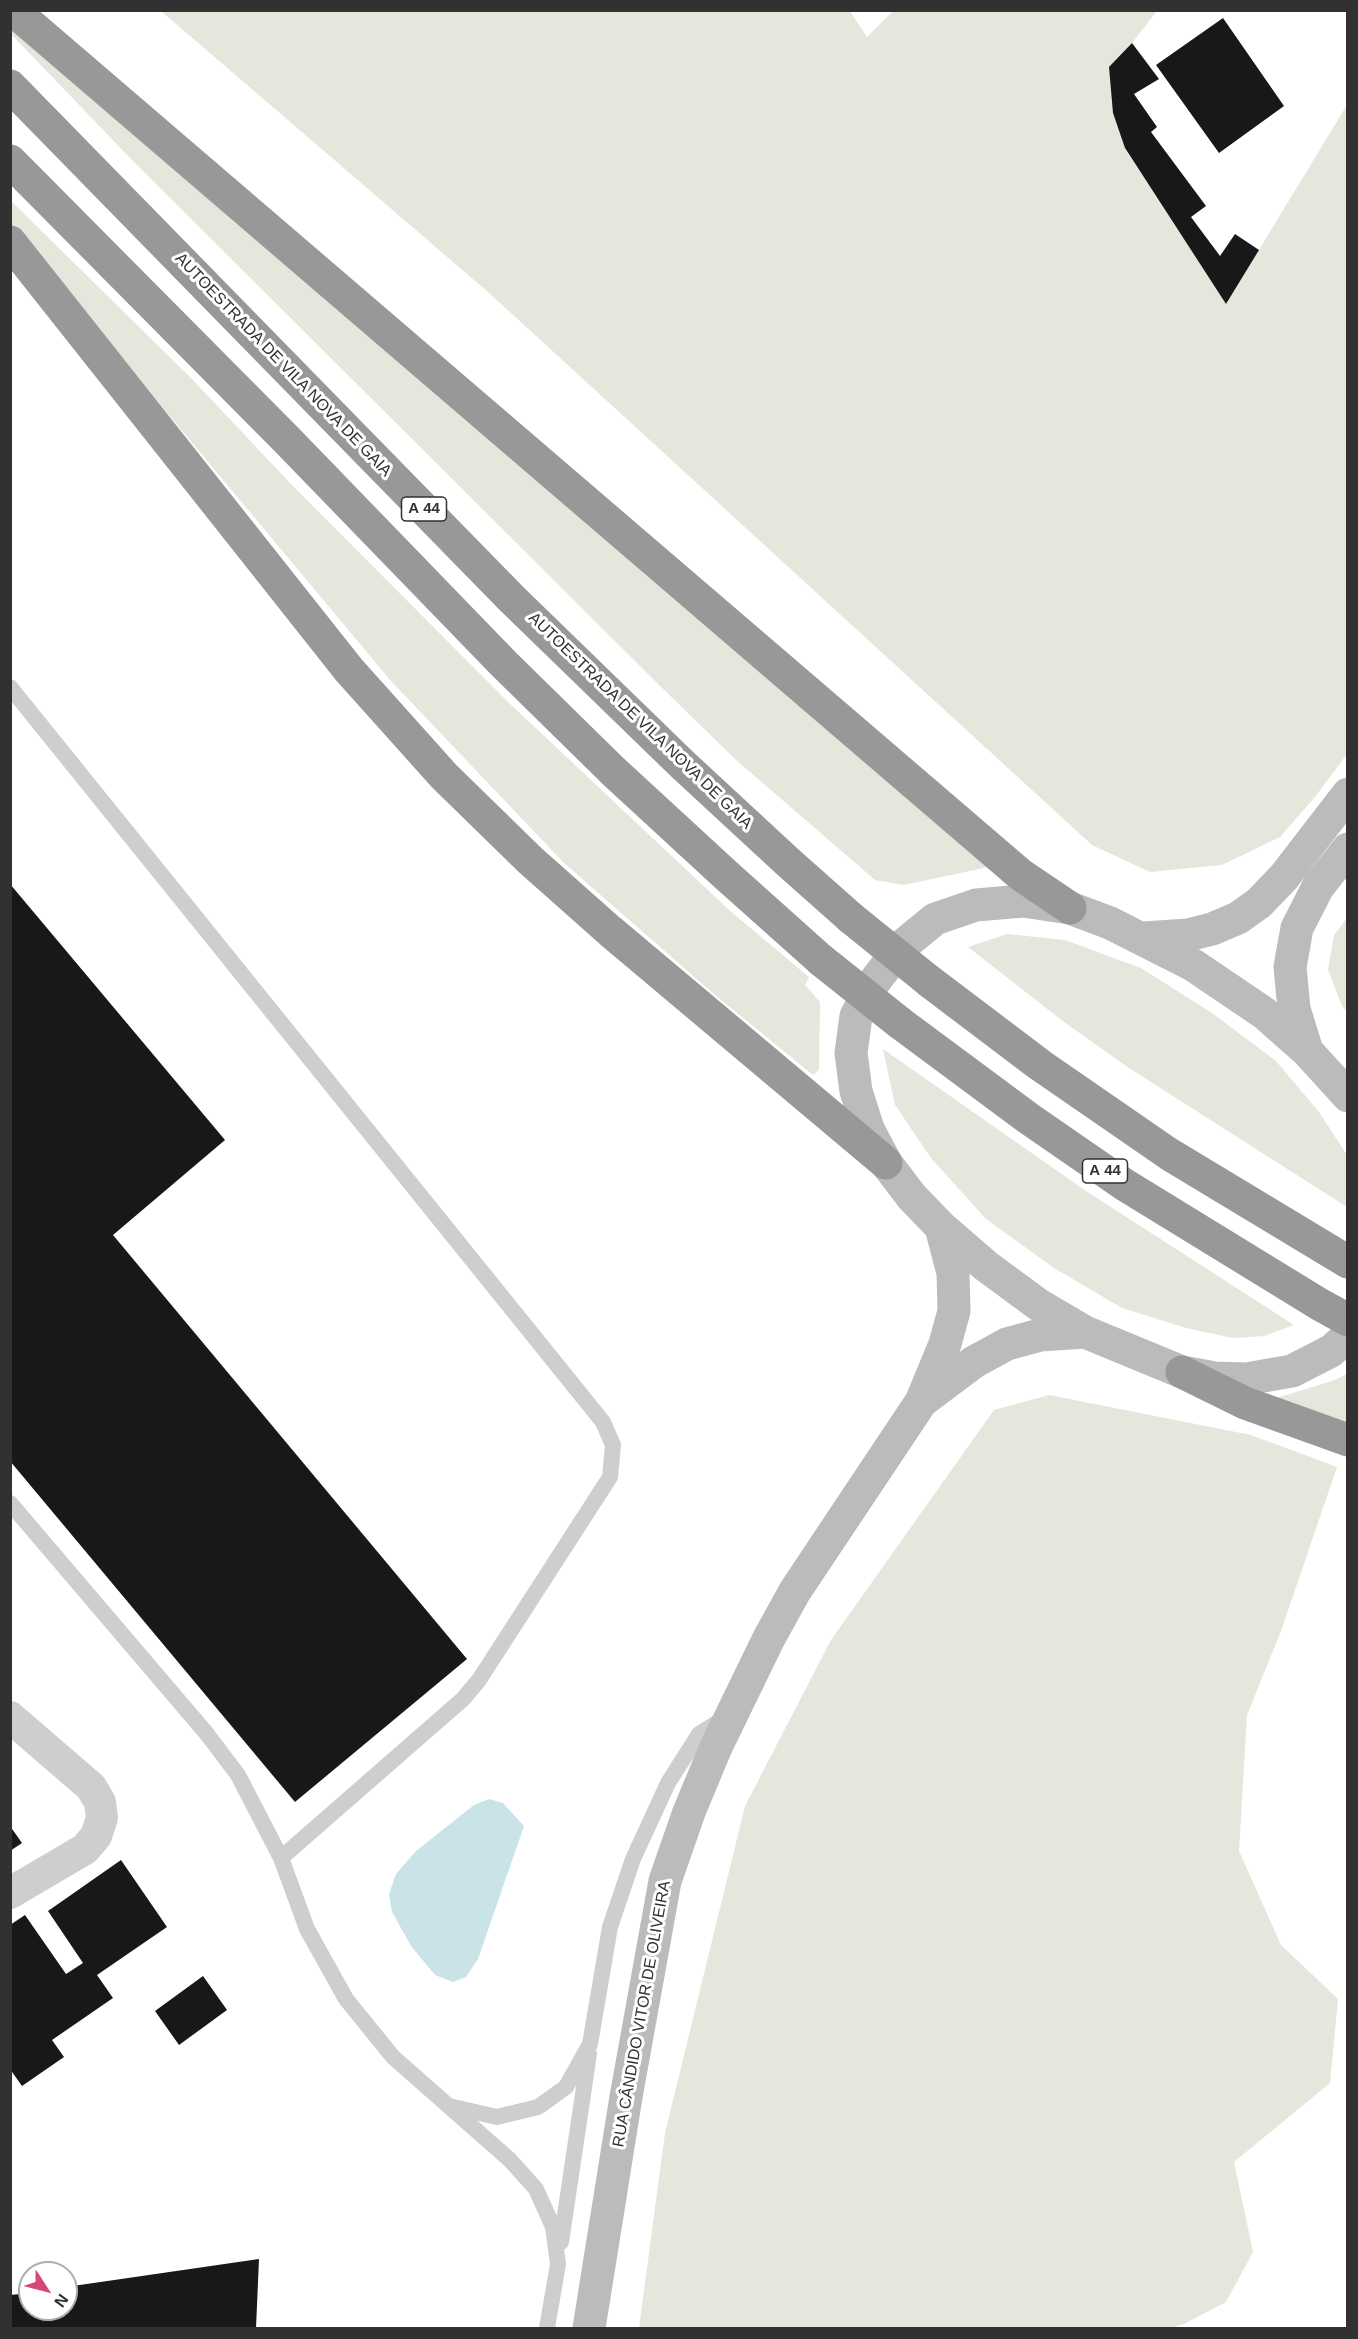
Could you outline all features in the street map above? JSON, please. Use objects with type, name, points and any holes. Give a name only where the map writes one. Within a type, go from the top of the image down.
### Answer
[{"type":"highway","points":[[13,10],[1021,875],[1070,908]]},
{"type":"highway","name":"AUTOESTRADA DE VILA NOVA DE GAIA","points":[[10,86],[512,599],[683,765],[851,918],[929,981],[1040,1065],[1169,1154],[1346,1262]]},
{"type":"highway","name":"A 44","points":[[10,161],[287,440],[503,663],[622,779],[821,960],[900,1023],[1028,1118],[1125,1185],[1347,1320]]},
{"type":"highway","points":[[10,242],[349,670],[444,776],[530,860],[610,931],[886,1163]]},
{"type":"highway","points":[[1182,1372],[1245,1403],[1347,1440]]},
{"type":"main road","name":"RUA CÂNDIDO VITOR DE OLIVEIRA","points":[[1144,938],[1188,935],[1212,929],[1238,918],[1258,903],[1284,877],[1347,794]]},
{"type":"main road","name":"RUA CÂNDIDO VITOR DE OLIVEIRA","points":[[1307,1051],[1294,1009],[1290,967],[1297,928],[1318,887],[1347,849]]},
{"type":"main road","name":"RUA CÂNDIDO VITOR DE OLIVEIRA","points":[[1347,1096],[1307,1051],[1264,1013],[1231,988],[1193,965],[1144,938],[1110,923],[1070,908],[1023,901],[976,905],[935,919],[901,947],[875,981],[856,1017],[851,1053],[856,1091],[868,1129],[886,1163],[912,1197],[940,1227],[986,1266],[1030,1299],[1085,1332],[1182,1372],[1215,1378],[1246,1379],[1292,1371],[1331,1351],[1347,1336]]},
{"type":"main road","name":"RUA CÂNDIDO VITOR DE OLIVEIRA","points":[[589,2328],[626,2097],[665,1881],[689,1812],[731,1713],[764,1647],[795,1591],[921,1402],[945,1344],[954,1311],[953,1273],[940,1227]]},
{"type":"main road","name":"RUA CÂNDIDO VITOR DE OLIVEIRA","points":[[921,1402],[974,1362],[1007,1344],[1040,1335],[1085,1332]]},
{"type":"street","points":[[10,1717],[92,1787],[100,1802],[102,1818],[96,1836],[85,1849],[10,1893]]},
{"type":"lane","points":[[10,687],[603,1422],[613,1445],[610,1477],[479,1680],[462,1699],[281,1858]]},
{"type":"lane","points":[[10,1503],[207,1734],[238,1775],[281,1858],[307,1929],[346,1999],[393,2057],[510,2160],[536,2189],[553,2227],[558,2264]]},
{"type":"lane","points":[[547,2328],[610,1927],[633,1859],[668,1783],[699,1734],[731,1713]]},
{"type":"lane","points":[[447,2106],[497,2117],[538,2106],[566,2087],[590,2044]]},
{"type":"shaded area","points":[[849,10],[867,37],[893,11],[1157,11],[1132,43],[1125,149],[1226,304],[1347,105],[1347,754],[1315,797],[1280,837],[1222,865],[1150,872],[1092,845],[488,292],[161,11]]},
{"type":"shaded area","points":[[10,27],[993,866],[904,885],[875,880],[735,759],[654,680],[132,160],[11,34]]},
{"type":"shaded area","points":[[10,200],[192,379],[289,482],[508,702],[729,910],[809,977],[805,985],[820,1002],[819,1070],[813,1075],[715,995],[564,863],[391,681],[11,226]]},
{"type":"shaded area","points":[[1347,918],[1347,1012],[1342,1006],[1328,970],[1334,935]]},
{"type":"shaded area","points":[[1007,934],[1065,940],[1141,968],[1212,1013],[1276,1061],[1319,1112],[1345,1152],[1348,1159],[1347,1207],[1129,1068],[1064,1022],[968,947]]},
{"type":"shaded area","points":[[883,1049],[1086,1191],[1294,1325],[1264,1336],[1233,1338],[1186,1328],[1122,1308],[1054,1268],[986,1219],[931,1158],[895,1105]]},
{"type":"shaded area","points":[[1347,1374],[1347,1426],[1270,1400],[1332,1381]]},
{"type":"shaded area","points":[[1049,1395],[1251,1435],[1337,1467],[1281,1631],[1247,1715],[1239,1851],[1281,1945],[1338,1999],[1330,2083],[1234,2162],[1253,2252],[1226,2302],[1184,2324],[1170,2328],[639,2328],[665,2133],[745,1806],[831,1640],[994,1410]]},
{"type":"water","points":[[489,1799],[503,1803],[524,1826],[478,1959],[466,1977],[453,1982],[435,1975],[411,1946],[392,1912],[389,1894],[396,1874],[416,1851],[474,1805]]},
{"type":"building","points":[[1223,18],[1284,106],[1219,153],[1156,65]]},
{"type":"building","points":[[1132,43],[1159,79],[1134,94],[1157,127],[1151,132],[1206,206],[1191,217],[1220,256],[1235,234],[1259,250],[1226,304],[1125,148],[1113,113],[1109,67]]},
{"type":"building","points":[[10,884],[225,1140],[113,1235],[467,1659],[295,1802],[10,1461]]},
{"type":"building","points":[[10,1826],[22,1843],[10,1851]]},
{"type":"building","points":[[121,1860],[167,1927],[97,1975],[113,1998],[52,2040],[64,2057],[22,2086],[10,2069],[10,1925],[25,1915],[66,1974],[83,1963],[48,1911]]},
{"type":"building","points":[[203,1976],[227,2010],[179,2045],[155,2011]]},
{"type":"building","points":[[259,2259],[256,2328],[10,2328],[10,2295],[18,2294],[18,2321],[78,2321],[78,2285]]}]
